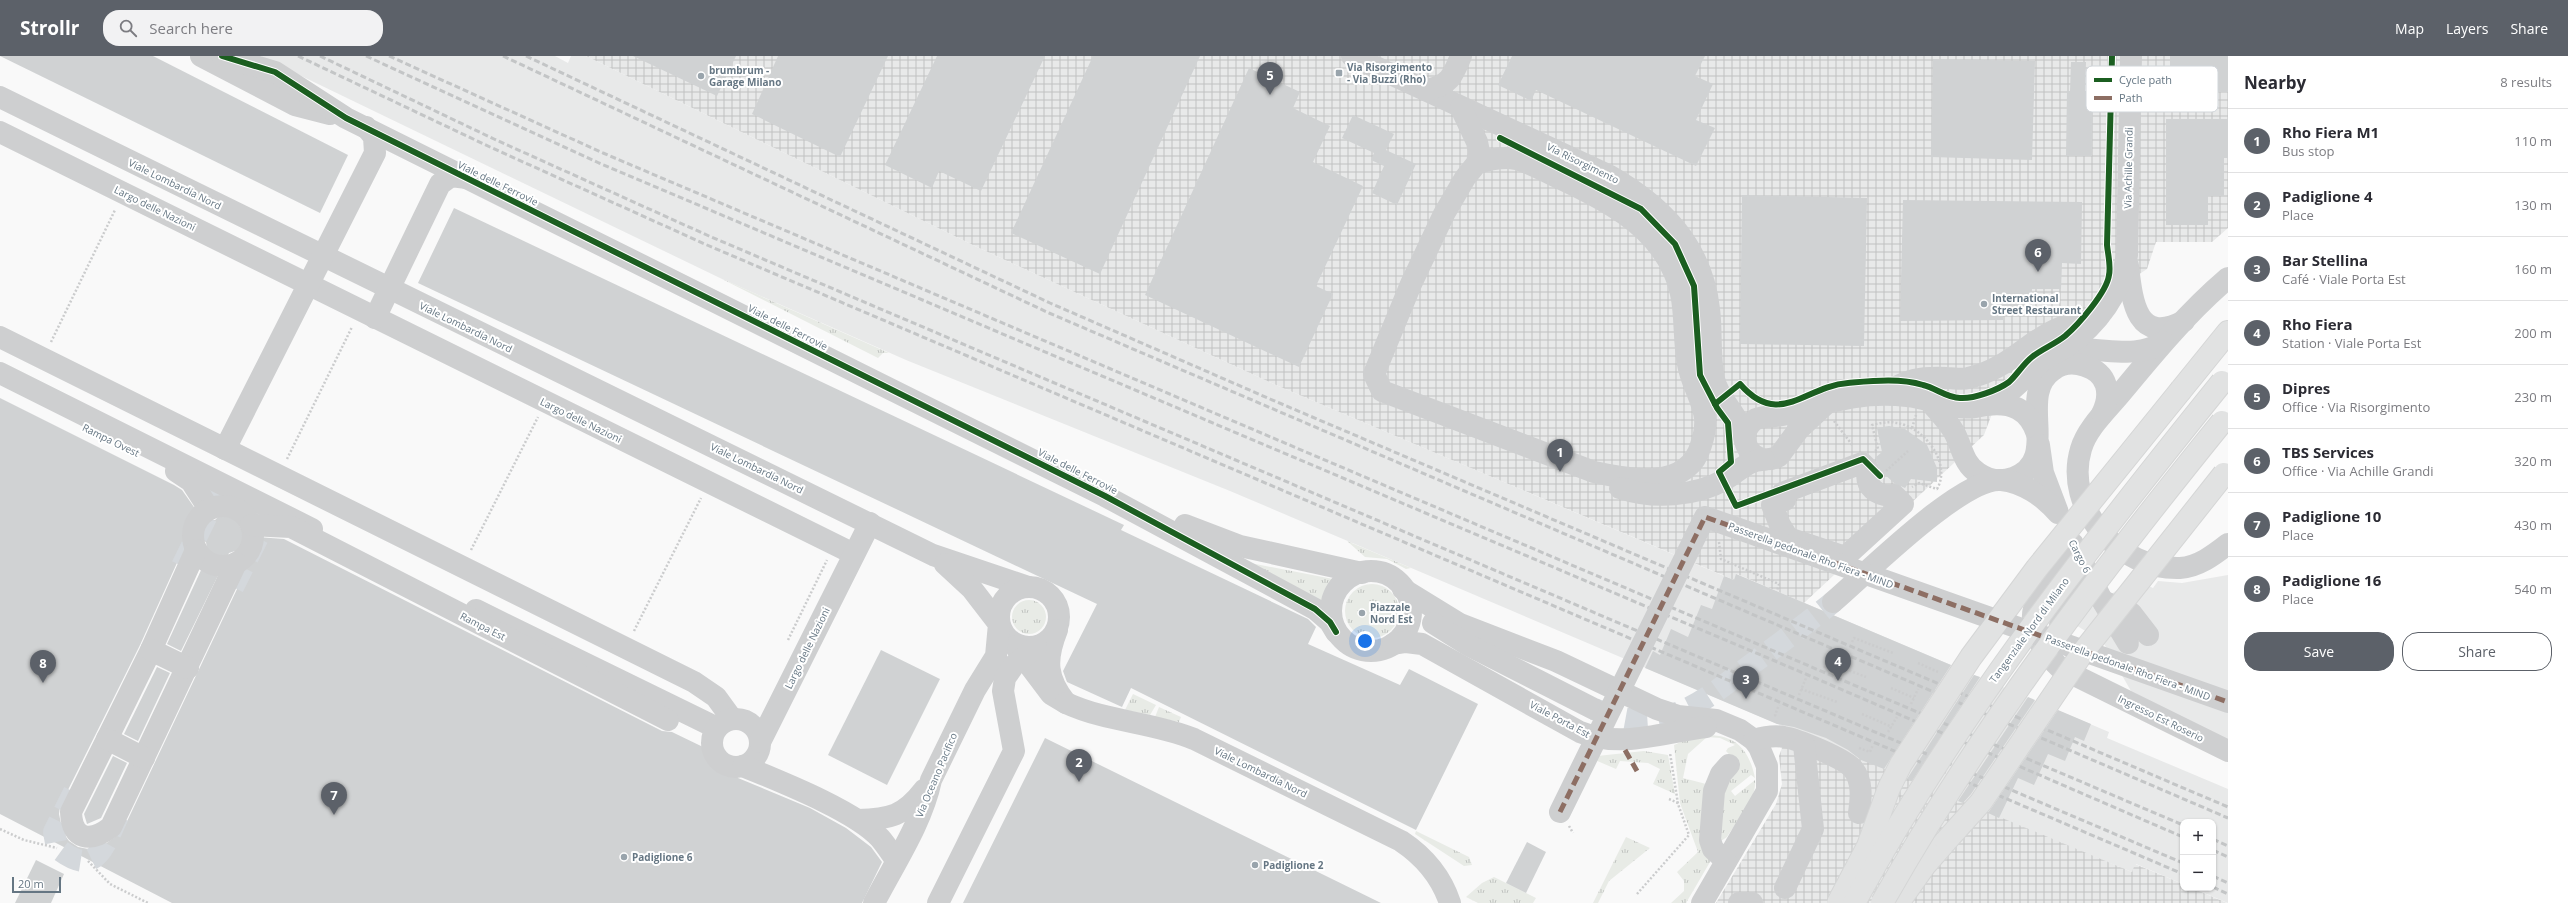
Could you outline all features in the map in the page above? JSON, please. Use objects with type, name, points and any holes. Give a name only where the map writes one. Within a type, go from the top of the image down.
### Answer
[{"type":"highway","points":[[1838,903],[1868,846],[1887,794],[1901,764],[1971,657],[2037,568],[2228,332]]},
{"type":"highway","name":"Tangenziale Nord di Milano","points":[[1854,903],[1916,797],[2012,652],[2116,514],[2228,374]]},
{"type":"highway","points":[[1882,903],[1955,780],[2023,679],[2079,602],[2228,415]]},
{"type":"highway","points":[[1898,903],[1925,865],[1981,802],[2083,652],[2226,472]]},
{"type":"street","name":"Viale delle Ferrovie","points":[[201,56],[295,104],[346,118]]},
{"type":"street","name":"Viale delle Ferrovie","points":[[222,56],[275,72],[346,118],[1105,496],[1314,609],[1330,622],[1336,632]]},
{"type":"street","name":"Via Risorgimento","points":[[1352,56],[1610,176],[1636,192],[1664,214],[1683,236],[1702,276],[1709,309],[1716,384],[1737,418],[1744,438]]},
{"type":"street","points":[[1426,90],[1439,88],[1448,80],[1455,72],[1461,56]]},
{"type":"street","name":"Via Achille Grandi","points":[[2131,56],[2131,66]]},
{"type":"street","name":"Viale Lombardia Nord","points":[[0,97],[390,290],[933,555],[1028,587]]},
{"type":"street","points":[[1461,108],[1477,142],[1479,152],[1477,163],[1465,178],[1444,214],[1411,284],[1374,374],[1382,391],[1594,472],[1619,487],[1635,493],[1667,495],[1708,488],[1730,477],[1751,462],[1779,456],[1799,429],[1851,396],[1884,394],[1914,396],[1949,425],[1961,446],[1968,464],[1975,472],[1984,477],[2000,480],[2025,488],[2041,496],[2058,513]]},
{"type":"street","name":"Via Achille Grandi","points":[[2130,112],[2126,255],[2133,304],[2140,319],[2146,324],[2160,328],[2174,326],[2184,321]]},
{"type":"street","points":[[225,449],[375,153],[374,137],[366,127]]},
{"type":"street","name":"Largo delle Nazioni","points":[[0,132],[854,554]]},
{"type":"street","points":[[1477,163],[1497,158],[1515,159],[1597,197],[1617,208],[1644,231],[1664,255],[1674,272],[1685,317],[1690,374],[1705,418],[1701,448],[1691,466],[1665,477],[1634,479],[1594,472]]},
{"type":"street","points":[[368,314],[390,290],[440,184],[452,176],[467,178]]},
{"type":"street","name":"Via Achille Grandi","points":[[1986,405],[2010,393],[2039,363],[2072,342],[2094,320],[2117,292],[2126,255]]},
{"type":"street","points":[[2228,278],[2164,341],[2101,417],[2081,448],[2077,470],[2079,494],[2090,518],[2117,546],[2136,558],[2151,564],[2181,568],[2228,561]]},
{"type":"street","points":[[1884,394],[1904,382],[1924,376],[1968,379],[1998,368],[2049,331],[2076,321],[2094,320]]},
{"type":"street","points":[[0,337],[699,686],[716,697],[720,730],[713,751],[724,764],[732,767],[754,754]]},
{"type":"street","name":"Via Achille Grandi","points":[[2054,354],[2073,350],[2135,352],[2150,349],[2164,341]]},
{"type":"street","name":"Via Risorgimento","points":[[1713,360],[1724,379],[1740,398],[1769,417]]},
{"type":"street","points":[[2058,513],[2043,473],[2038,439],[2036,401],[2038,385],[2050,372],[2066,364],[2084,365],[2099,374],[2104,380],[2108,393],[2101,417]]},
{"type":"street","points":[[0,373],[720,730],[744,720],[753,726],[754,754],[778,780],[858,820],[880,838],[896,860]]},
{"type":"street","name":"Rampa Ovest","points":[[0,386],[182,474],[191,481],[209,509]]},
{"type":"street","points":[[1834,602],[1946,504],[1971,488],[2020,475],[2030,466],[2036,455],[2038,439],[2034,424],[2021,409],[2010,404],[1963,407],[1924,405]]},
{"type":"street","points":[[1946,504],[1958,482],[1961,468],[1962,432],[1968,418],[1986,405]]},
{"type":"street","points":[[1764,460],[1751,454],[1746,447],[1744,438],[1747,428],[1752,421],[1759,418],[1829,410]]},
{"type":"street","points":[[1769,417],[1780,421],[1786,429],[1788,439],[1786,448]]},
{"type":"street","points":[[1862,464],[1868,469],[1867,481],[1871,488],[1882,495],[1894,495],[1903,504],[1844,557],[1788,538],[1780,525],[1772,505],[1785,500],[1782,493],[1862,464]]},
{"type":"street","name":"Viale delle Ferrovie","points":[[1105,496],[1240,546],[1362,573]]},
{"type":"street","points":[[196,550],[209,563],[228,566],[236,563],[244,558],[252,542],[251,525],[246,517],[230,507],[221,506],[209,509],[196,521],[193,530],[196,550],[151,650],[71,812],[71,825],[76,832],[84,837],[95,836],[111,827],[188,668],[236,563]]},
{"type":"street","name":"Cargo 6","points":[[2058,513],[2102,600],[2128,643]]},
{"type":"street","name":"Passerella pedonale Rho Fiera - MIND","points":[[1560,812],[1705,517],[2228,702]]},
{"type":"street","name":"Largo delle Nazioni","points":[[754,754],[870,523]]},
{"type":"street","name":"Rampa Est","points":[[251,525],[291,527],[668,720],[720,730]]},
{"type":"street","points":[[2181,568],[2203,561],[2228,544]]},
{"type":"street","points":[[2077,552],[2043,586],[2036,597],[2033,618],[2035,630],[2048,656],[2060,668],[2093,684]]},
{"type":"street","name":"Viale Lombardia Nord","points":[[933,555],[972,589],[999,624]]},
{"type":"street","points":[[1468,645],[1416,631],[1381,650],[1368,651],[1356,648],[1345,642],[1336,632],[1331,620],[1333,599],[1344,582],[1362,573],[1385,575],[1406,594],[1422,616],[1468,645],[1594,709]]},
{"type":"street","points":[[2090,577],[2074,593],[2065,607],[2060,622],[2060,648],[2065,665],[2093,684]]},
{"type":"street","points":[[1024,649],[1006,638],[999,624],[998,615],[1003,600],[1018,589],[1028,587],[1038,588],[1054,600],[1059,614],[1057,629],[1050,646],[1050,673],[1055,690],[1066,703]]},
{"type":"street","points":[[1398,640],[1410,615],[1406,594]]},
{"type":"street","points":[[1406,594],[1460,624],[1556,661],[1657,709],[1678,716],[1716,720],[1747,735],[1759,747],[1767,766],[1767,791],[1702,903]]},
{"type":"street","points":[[2102,600],[2131,613],[2148,635]]},
{"type":"street","name":"Via Oceano Pacifico","points":[[874,903],[928,796],[931,780],[975,690],[996,656],[999,624]]},
{"type":"street","points":[[938,903],[1014,751],[1003,684],[1008,672],[1024,649],[1051,638],[1057,629]]},
{"type":"street","name":"Viale Porta Est","points":[[1398,640],[1422,644],[1580,732],[1600,739],[1624,740],[1710,726],[1747,735],[1776,736],[1804,745],[1845,762],[1854,769],[1859,781],[1861,795],[1859,813]]},
{"type":"street","name":"Viale Lombardia Nord","points":[[1024,649],[1051,694],[1066,703],[1091,712],[1183,734],[1211,746],[1401,841],[1428,863],[1438,877],[1450,903]]},
{"type":"street","points":[[151,650],[188,668]]},
{"type":"street","name":"Ingresso Est Roserio","points":[[2093,684],[2228,751]]},
{"type":"street","points":[[107,740],[144,758]]},
{"type":"street","points":[[1785,888],[1813,829],[1804,745]]},
{"type":"street","points":[[1726,861],[1713,849],[1710,840],[1714,791],[1721,774],[1729,765]]},
{"type":"street","points":[[858,820],[895,816],[912,805],[931,780]]},
{"type":"street","points":[[1739,903],[1752,903]]},
{"type":"path","points":[[43,359],[124,193]]},
{"type":"path","points":[[278,477],[368,314]]},
{"type":"path","points":[[462,568],[546,402]]},
{"type":"path","points":[[1912,428],[1924,405]]},
{"type":"path","points":[[1829,410],[1854,447]]},
{"type":"path","points":[[1873,453],[1878,449],[1872,425],[1891,422],[1912,428],[1926,439],[1938,457],[1941,481],[1937,489],[1919,483],[1913,484],[1910,488]]},
{"type":"path","points":[[1884,474],[1908,451]]},
{"type":"path","points":[[626,649],[708,483]]},
{"type":"path","points":[[1718,537],[1721,560],[1779,584],[1777,591]]},
{"type":"path","points":[[785,645],[835,544]]},
{"type":"path","points":[[1852,642],[1854,638],[1893,653]]},
{"type":"path","points":[[1824,668],[1832,652]]},
{"type":"path","points":[[1827,662],[1866,676]]},
{"type":"path","points":[[1918,663],[1942,674]]},
{"type":"path","points":[[1799,695],[1806,678]]},
{"type":"path","points":[[1891,688],[1914,698]]},
{"type":"path","points":[[1801,689],[1837,702]]},
{"type":"path","points":[[1911,704],[1918,689]]},
{"type":"path","points":[[1775,715],[1779,705]]},
{"type":"path","points":[[1862,714],[1892,727]]},
{"type":"path","points":[[1888,732],[1897,717]]},
{"type":"path","points":[[1870,752],[1873,745]]},
{"type":"path","points":[[1637,894],[1689,835],[1678,804],[1671,756],[1667,750]]},
{"type":"path","points":[[1669,799],[1678,804]]},
{"type":"path","points":[[0,829],[24,840],[57,848]]},
{"type":"path","points":[[88,861],[110,884],[148,903]]},
{"type":"shaded area","points":[[260,56],[555,56],[568,63],[571,56],[586,56],[977,247],[1276,385],[1733,580],[1736,574],[2109,732],[2107,738],[2228,789],[2228,903],[2199,891],[2216,891],[2216,819],[2180,819],[2180,883],[2136,864],[2132,872],[1999,818],[1230,491],[906,360],[720,278]]},
{"type":"shaded area","points":[[586,56],[2228,56],[2228,228],[2212,242],[2156,242],[2147,269],[2024,351],[1999,395],[1984,435],[1804,603],[1737,574],[1734,580],[1276,385],[977,247]]},
{"type":"shaded area","points":[[2228,575],[2228,741],[2131,691],[2103,642],[2071,622],[2133,579],[2153,588],[2158,581],[2182,583]]},
{"type":"shaded area","points":[[1789,729],[2132,872],[2135,864],[2180,883],[2180,891],[2199,891],[2227,903],[1716,903],[1776,804],[1782,784],[1779,756]]},
{"type":"green space","points":[[720,278],[889,353],[883,353],[878,358]]},
{"type":"green space","points":[[1347,541],[1411,568],[1406,569],[1387,559],[1365,557]]},
{"type":"green space","points":[[1230,559],[1333,579],[1326,588],[1321,601]]},
{"type":"green space","points":[[1367,584],[1377,584],[1387,588],[1395,596],[1399,606],[1399,616],[1395,626],[1387,634],[1377,638],[1367,638],[1357,634],[1349,626],[1345,616],[1345,606],[1349,596],[1357,588]]},
{"type":"green space","points":[[1029,600],[1041,605],[1046,617],[1041,629],[1029,634],[1017,629],[1012,617],[1017,605]]},
{"type":"green space","points":[[1133,694],[1156,705],[1150,715],[1125,710]]},
{"type":"green space","points":[[1159,707],[1181,717],[1179,722],[1155,717]]},
{"type":"green space","points":[[1697,735],[1719,736],[1736,743],[1743,749],[1752,766],[1755,778],[1751,775],[1731,791],[1735,796],[1755,780],[1755,788],[1746,810],[1727,837],[1721,841],[1720,790],[1739,765],[1726,751],[1728,748],[1735,745],[1720,738],[1707,737],[1688,754],[1683,778],[1710,785],[1710,862],[1686,903],[1671,903],[1684,891],[1684,881],[1677,872],[1698,852],[1680,803],[1674,745]]},
{"type":"green space","points":[[1644,751],[1668,755],[1675,794],[1653,784],[1660,769],[1648,763],[1620,761],[1616,769],[1588,757]]},
{"type":"green space","points":[[1416,831],[1469,857],[1472,865],[1464,866],[1415,834]]},
{"type":"green space","points":[[1626,837],[1650,848],[1609,881],[1598,903],[1593,903]]},
{"type":"green space","points":[[1494,877],[1536,898],[1533,903],[1478,903],[1466,897],[1482,883]]},
{"type":"building","points":[[0,56],[153,56],[348,155],[320,213]]},
{"type":"building","name":"brumbrum - Garage Milano","points":[[633,56],[736,56],[717,96]]},
{"type":"building","points":[[778,56],[888,56],[840,157],[752,114]]},
{"type":"building","points":[[937,56],[1045,56],[981,191],[939,171],[932,188],[885,165]]},
{"type":"building","points":[[1093,56],[1200,56],[1100,274],[1011,233]]},
{"type":"building","points":[[1512,56],[1705,56],[1695,76],[1713,84],[1696,120],[1715,128],[1696,166],[1536,90],[1531,101],[1498,85]]},
{"type":"building","points":[[2170,56],[2228,56],[2228,92],[2218,92],[2218,66],[2170,66]]},
{"type":"building","points":[[1933,59],[2035,61],[2032,160],[1931,157]]},
{"type":"building","points":[[2071,62],[2086,62],[2086,112],[2093,112],[2092,156],[2066,156],[2067,91],[2070,91]]},
{"type":"building","points":[[1249,68],[1300,92],[1293,108],[1330,126],[1313,162],[1363,186],[1316,286],[1333,294],[1299,367],[1145,295]]},
{"type":"building","points":[[1353,115],[1394,134],[1386,150],[1416,164],[1397,205],[1372,193],[1384,166],[1371,160],[1374,153],[1342,138]]},
{"type":"building","points":[[2166,119],[2228,119],[2228,158],[2224,158],[2224,196],[2208,196],[2208,225],[2166,225]]},
{"type":"building","points":[[1742,195],[1867,198],[1864,346],[1740,344]]},
{"type":"building","points":[[1903,200],[2082,202],[2081,264],[2062,263],[2061,289],[2032,289],[2031,315],[2003,315],[2003,320],[1900,321]]},
{"type":"building","points":[[454,208],[1124,525],[1121,530],[1308,619],[1316,627],[1308,644],[1400,685],[1409,669],[1478,704],[1416,830],[1131,688],[1122,707],[1067,682],[1063,671],[1097,604],[418,283]]},
{"type":"building","points":[[0,398],[174,485],[182,490],[203,520],[215,520],[220,515],[221,508],[241,518],[239,525],[245,536],[284,539],[662,731],[672,732],[732,761],[731,768],[738,778],[810,808],[846,828],[871,847],[882,862],[862,903],[172,903],[0,814]],"holes":[[[194,538],[206,542],[208,555],[167,644],[181,651],[229,553],[235,551],[242,552],[248,562],[247,568],[122,832],[101,847],[88,849],[78,847],[69,841],[63,833],[59,814],[60,806],[140,645],[185,545]]]},
{"type":"building","points":[[1889,426],[1905,429],[1927,445],[1937,468],[1937,482],[1911,479],[1905,488],[1894,483],[1880,470],[1875,458],[1882,452],[1877,428]]},
{"type":"building","points":[[1736,574],[1951,665],[1884,769],[1861,760],[1848,750],[1826,738],[1794,727],[1777,724],[1645,668],[1653,651],[1660,655],[1671,629],[1688,637],[1701,605],[1712,609],[1724,576],[1734,580]]},
{"type":"building","points":[[881,650],[940,679],[887,785],[828,755]]},
{"type":"building","points":[[157,667],[170,673],[138,741],[124,734]]},
{"type":"building","points":[[1974,675],[1980,677],[1912,781],[1907,779]]},
{"type":"building","points":[[2028,697],[2035,700],[1971,794],[1963,803],[1958,801]]},
{"type":"building","points":[[2058,710],[2091,724],[2084,741],[2075,737],[2065,761],[2048,754],[2034,785],[2018,778],[1999,818],[1988,813]]},
{"type":"building","points":[[1045,738],[1226,827],[1381,903],[963,903]]},
{"type":"building","points":[[113,756],[127,763],[101,818],[87,824],[84,814]]},
{"type":"building","points":[[1527,842],[1546,852],[1526,893],[1506,883]]},
{"type":"building","points":[[36,860],[64,874],[51,903],[15,903]]},
{"type":"tunnel","points":[[182,566],[222,485]]},
{"type":"tunnel","points":[[233,587],[271,511]]},
{"type":"tunnel","points":[[1594,709],[1617,717],[1632,720],[1656,719],[1684,710],[1697,704],[1721,688],[1833,602]]},
{"type":"tunnel","points":[[74,792],[54,832],[57,848],[70,857],[81,861],[89,860],[96,856],[108,839],[118,816]]},
{"type":"railway","points":[[298,56],[490,147],[707,245],[2180,873]]},
{"type":"railway","points":[[320,56],[494,139],[709,236],[2180,862]]},
{"type":"railway","points":[[366,56],[599,163],[1808,675],[2180,836]]},
{"type":"railway","points":[[389,56],[603,153],[2180,824]]},
{"type":"railway","points":[[503,56],[1049,313],[2228,818]]},
{"type":"railway","points":[[526,56],[1050,303],[1270,399],[2228,807]]},
{"type":"railway","points":[[2216,840],[2228,846]]},
{"type":"railway","points":[[2216,851],[2228,857]]},
{"type":"railway","points":[[2216,877],[2228,883]]},
{"type":"railway","points":[[2216,888],[2228,894]]},
{"type":"marked path","points":[[1560,812],[1705,517],[2228,702]]},
{"type":"marked path","points":[[1625,750],[1637,771]]},
{"type":"cycle path","points":[[222,56],[275,72],[346,118],[1105,496],[1315,609],[1330,622],[1336,632]]},
{"type":"cycle path","points":[[2112,56],[2112,66]]},
{"type":"cycle path","points":[[1715,404],[1740,384],[1754,397],[1767,403],[1780,404],[1792,402],[1818,391],[1848,383],[1905,381],[1928,386],[1955,398],[1966,398],[1992,391],[2009,382],[2032,357],[2057,342],[2077,324],[2098,299],[2107,282],[2110,272],[2107,245],[2111,112]]},
{"type":"cycle path","points":[[1500,138],[1641,209],[1675,244],[1694,286],[1700,375],[1717,408],[1728,423],[1731,462],[1719,472],[1736,506],[1863,459],[1880,476]]},
{"type":"place","name":"Via Risorgimento - Via Buzzi (Rho)","points":[[1339,73]]},
{"type":"place","name":"brumbrum - Garage Milano","points":[[701,76]]},
{"type":"place","name":"Dipres","points":[[1270,95]]},
{"type":"place","name":"TBS Services","points":[[2038,272]]},
{"type":"place","name":"International Street Restaurant","points":[[1984,304]]},
{"type":"place","name":"Rho Fiera M1","points":[[1560,472]]},
{"type":"place","name":"Piazzale Nord Est","points":[[1362,613]]},
{"type":"place","name":"Rho Fiera","points":[[1838,681]]},
{"type":"place","name":"Padiglione 16","points":[[43,683]]},
{"type":"place","name":"Bar Stellina","points":[[1746,699]]},
{"type":"place","name":"Padiglione 4","points":[[1079,782]]},
{"type":"place","name":"Padiglione 10","points":[[334,815]]},
{"type":"place","name":"Padiglione 6","points":[[624,857]]},
{"type":"place","name":"Padiglione 2","points":[[1255,865]]}]
